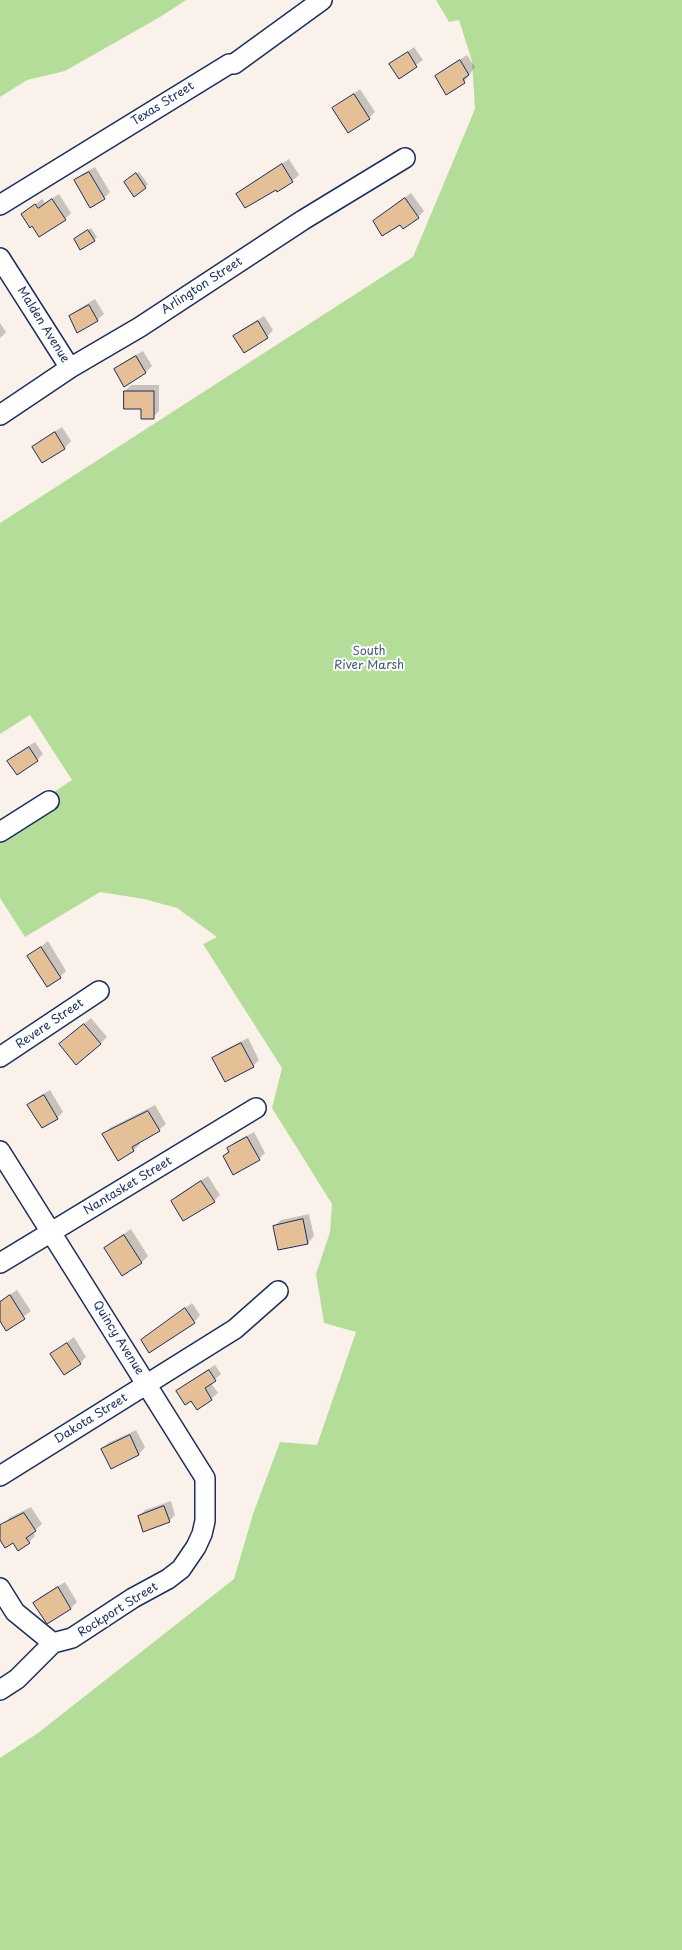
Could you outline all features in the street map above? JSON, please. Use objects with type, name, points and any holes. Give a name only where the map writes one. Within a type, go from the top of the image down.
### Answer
[{"type":"street","name":"Texas Street","points":[[0,205],[182,92],[229,64],[234,64],[322,0]]},
{"type":"street","name":"Arlington Street","points":[[0,415],[70,368],[140,327],[303,220],[404,158]]},
{"type":"street","name":"Malden Avenue","points":[[0,258],[70,368]]},
{"type":"street","points":[[0,832],[49,801]]},
{"type":"street","name":"Revere Street","points":[[0,1057],[99,991]]},
{"type":"street","name":"Nantasket Street","points":[[0,1262],[256,1108]]},
{"type":"street","name":"Quincy Avenue","points":[[0,1151],[205,1478],[205,1521],[202,1535]]},
{"type":"street","name":"Dakota Street","points":[[0,1476],[235,1329],[278,1291]]},
{"type":"street","name":"Rockport Street","points":[[0,1690],[18,1679],[53,1643],[72,1638],[133,1598],[168,1579],[181,1569],[202,1535]]},
{"type":"street","points":[[0,1588],[15,1612],[53,1643]]},
{"type":"green space","points":[[0,0],[186,0],[160,17],[65,71],[27,80],[0,97]]},
{"type":"green space","name":"South River Marsh","points":[[436,0],[682,0],[682,1950],[0,1950],[0,1758],[38,1733],[234,1579],[253,1514],[280,1442],[317,1445],[356,1332],[324,1323],[316,1274],[330,1232],[332,1204],[272,1108],[282,1068],[203,944],[217,937],[177,908],[144,899],[100,892],[25,937],[0,898],[0,827],[72,780],[30,715],[0,734],[0,523],[413,257],[475,109],[472,61],[459,20],[449,22]]},
{"type":"building","points":[[408,52],[417,67],[399,79],[389,64]]},
{"type":"building","points":[[460,60],[469,75],[463,79],[465,83],[446,95],[435,76]]},
{"type":"building","points":[[354,94],[370,119],[348,133],[332,108]]},
{"type":"building","points":[[282,164],[293,182],[245,208],[236,194]]},
{"type":"building","points":[[89,172],[105,199],[90,208],[74,180]]},
{"type":"building","points":[[136,173],[146,188],[134,197],[124,182]]},
{"type":"building","points":[[405,198],[419,218],[403,229],[400,225],[382,236],[373,221]]},
{"type":"building","points":[[52,199],[66,220],[39,237],[32,226],[30,228],[21,214],[35,204],[38,208]]},
{"type":"building","points":[[88,230],[95,241],[80,250],[74,239]]},
{"type":"building","points":[[89,305],[98,321],[77,333],[69,316]]},
{"type":"building","points":[[258,321],[268,338],[244,353],[233,336]]},
{"type":"building","points":[[136,356],[146,373],[124,387],[114,369]]},
{"type":"building","points":[[124,391],[154,391],[154,419],[141,419],[141,409],[124,409]]},
{"type":"building","points":[[55,432],[65,449],[42,463],[32,447]]},
{"type":"building","points":[[29,747],[38,761],[17,775],[7,761]]},
{"type":"building","points":[[41,947],[61,978],[47,987],[27,956]]},
{"type":"building","points":[[84,1024],[101,1044],[76,1065],[59,1044]]},
{"type":"building","points":[[241,1043],[254,1067],[225,1082],[212,1058]]},
{"type":"building","points":[[44,1095],[58,1119],[42,1128],[27,1105]]},
{"type":"building","points":[[148,1111],[160,1131],[132,1147],[134,1151],[118,1161],[102,1134]]},
{"type":"building","points":[[247,1137],[260,1160],[233,1175],[223,1156],[229,1152],[227,1148]]},
{"type":"building","points":[[201,1181],[215,1202],[183,1221],[171,1201]]},
{"type":"building","points":[[303,1219],[308,1244],[278,1250],[273,1226]]},
{"type":"building","points":[[124,1235],[142,1263],[122,1276],[104,1248]]},
{"type":"building","points":[[10,1295],[25,1319],[6,1331],[0,1321],[0,1302]]},
{"type":"building","points":[[185,1308],[195,1323],[149,1353],[141,1340]]},
{"type":"building","points":[[67,1343],[81,1364],[64,1375],[50,1354]]},
{"type":"building","points":[[209,1370],[216,1381],[205,1388],[212,1400],[197,1410],[191,1401],[185,1405],[176,1391]]},
{"type":"building","points":[[130,1435],[139,1455],[111,1469],[101,1449]]},
{"type":"building","points":[[164,1506],[170,1522],[143,1532],[138,1516]]},
{"type":"building","points":[[24,1513],[36,1531],[26,1538],[30,1543],[18,1551],[13,1543],[5,1548],[0,1540],[0,1525]]},
{"type":"building","points":[[58,1587],[71,1609],[47,1624],[33,1603]]}]
